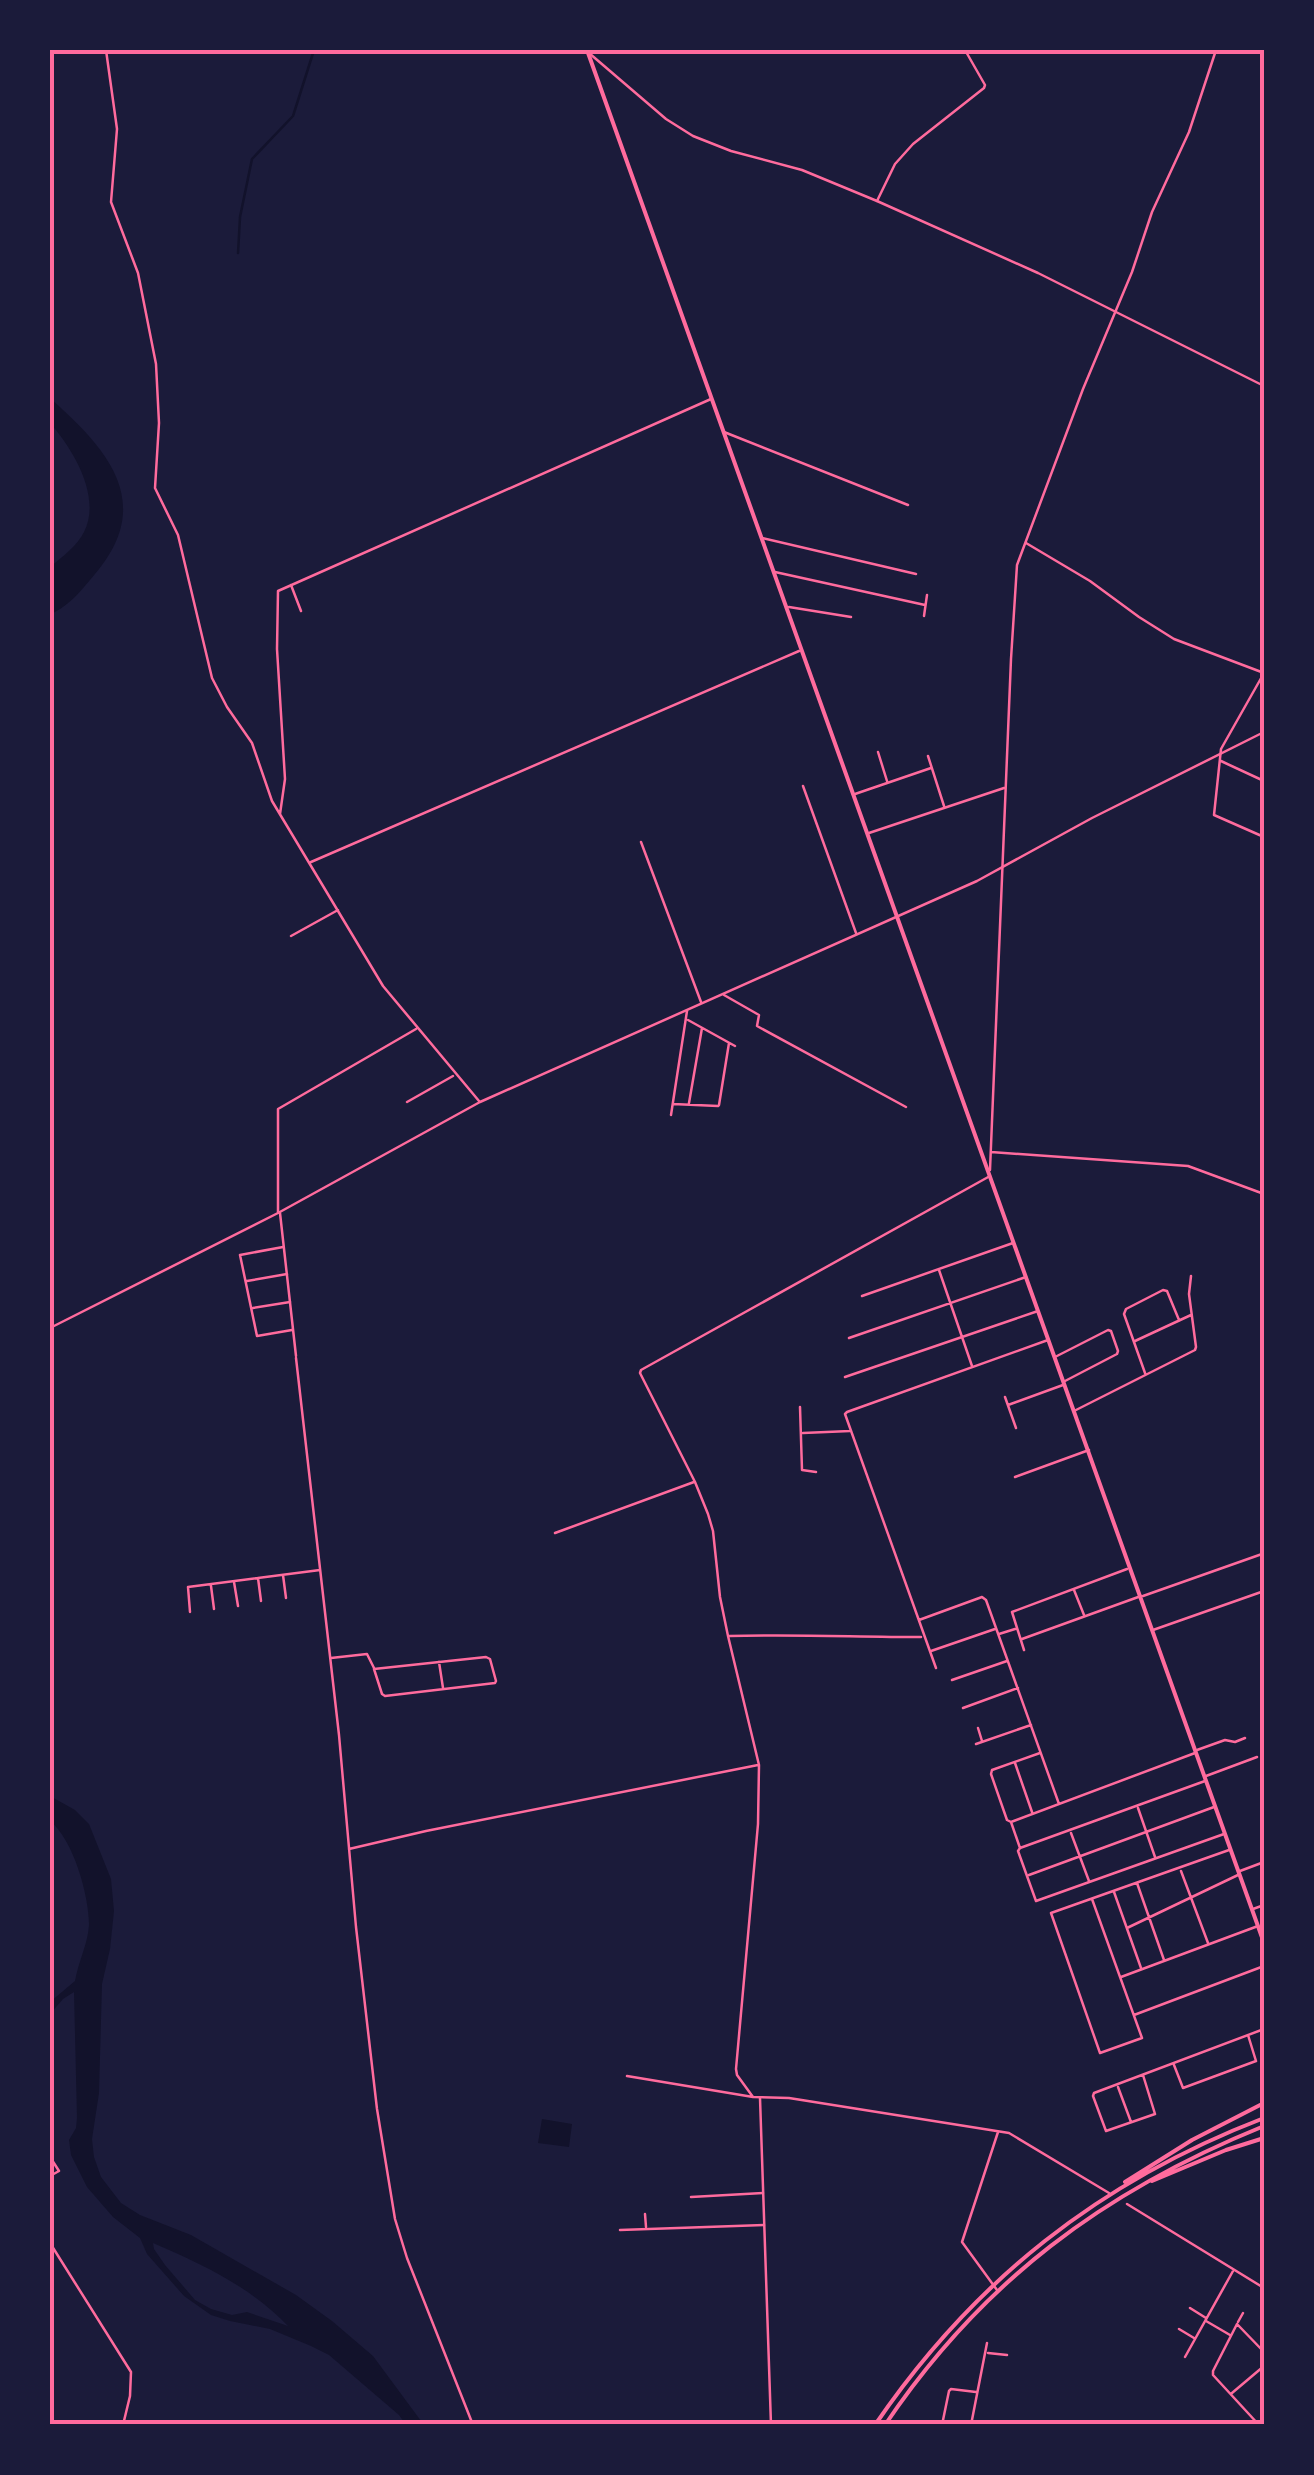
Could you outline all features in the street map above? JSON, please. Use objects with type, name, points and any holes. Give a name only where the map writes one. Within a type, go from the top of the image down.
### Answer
[{"type":"main road","points":[[587,51],[1264,1944]]},
{"type":"main road","points":[[874,2425],[931,2350],[1041,2242],[1131,2177],[1264,2103]]},
{"type":"main road","points":[[1112,2192],[1178,2156],[1264,2118]]},
{"type":"main road","points":[[885,2425],[995,2288],[1062,2236],[1129,2192],[1199,2154],[1264,2126]]},
{"type":"main road","points":[[1129,2192],[1187,2165],[1264,2138]]},
{"type":"street","points":[[106,50],[117,130],[111,202],[138,272],[156,364],[159,423],[155,488],[178,536],[216,687],[252,744],[280,815],[383,986],[480,1102]]},
{"type":"street","points":[[877,201],[895,164],[912,144],[984,88],[965,50]]},
{"type":"street","points":[[753,2097],[736,2069],[758,1824],[759,1765],[720,1596],[713,1532],[695,1482],[640,1374],[990,1174],[1017,565],[1152,212],[1189,132],[1216,50]]},
{"type":"street","points":[[587,51],[666,119],[693,136],[731,152],[802,170],[877,201],[1038,272],[1264,386]]},
{"type":"street","points":[[280,815],[285,779],[276,650],[278,592],[711,399]]},
{"type":"street","points":[[723,431],[908,505]]},
{"type":"street","points":[[762,538],[916,574]]},
{"type":"street","points":[[1025,542],[1090,581],[1174,640],[1264,673],[1223,744],[1214,815],[1264,837]]},
{"type":"street","points":[[774,572],[925,605]]},
{"type":"street","points":[[291,585],[302,611]]},
{"type":"street","points":[[924,616],[927,595]]},
{"type":"street","points":[[786,606],[851,617]]},
{"type":"street","points":[[310,863],[802,650]]},
{"type":"street","points":[[50,1328],[278,1212],[480,1102],[1002,868],[1264,732]]},
{"type":"street","points":[[878,752],[887,783]]},
{"type":"street","points":[[928,756],[944,808]]},
{"type":"street","points":[[1219,760],[1264,781]]},
{"type":"street","points":[[854,794],[931,768]]},
{"type":"street","points":[[803,786],[856,934]]},
{"type":"street","points":[[868,834],[1005,788]]},
{"type":"street","points":[[641,842],[701,1003]]},
{"type":"street","points":[[291,936],[338,910]]},
{"type":"street","points":[[722,994],[759,1015],[757,1026],[906,1107]]},
{"type":"street","points":[[671,1116],[688,1010]]},
{"type":"street","points":[[686,1020],[735,1046]]},
{"type":"street","points":[[417,1028],[278,1109],[278,1212],[285,1247],[377,2109],[395,2219],[420,2297],[473,2425]]},
{"type":"street","points":[[689,1104],[702,1028]]},
{"type":"street","points":[[672,1104],[720,1105],[729,1043]]},
{"type":"street","points":[[406,1102],[456,1074]]},
{"type":"street","points":[[992,1152],[1188,1166],[1264,1194]]},
{"type":"street","points":[[862,1296],[1014,1242]]},
{"type":"street","points":[[285,1247],[242,1253],[257,1336],[293,1330]]},
{"type":"street","points":[[938,1269],[972,1366]]},
{"type":"street","points":[[246,1281],[287,1274]]},
{"type":"street","points":[[1075,1410],[1194,1350],[1191,1276]]},
{"type":"street","points":[[849,1338],[1026,1277]]},
{"type":"street","points":[[1146,1374],[1124,1314],[1126,1309],[1163,1290],[1180,1320]]},
{"type":"street","points":[[252,1308],[290,1302]]},
{"type":"street","points":[[846,1377],[1038,1311]]},
{"type":"street","points":[[1134,1341],[1191,1314]]},
{"type":"street","points":[[1008,1405],[1065,1383],[1118,1351],[1108,1330],[1055,1356]]},
{"type":"street","points":[[936,1668],[845,1414],[1049,1340]]},
{"type":"street","points":[[1005,1397],[1016,1428]]},
{"type":"street","points":[[800,1407],[802,1470],[816,1472]]},
{"type":"street","points":[[801,1433],[852,1431]]},
{"type":"street","points":[[1015,1476],[1089,1450]]},
{"type":"street","points":[[555,1533],[695,1482]]},
{"type":"street","points":[[1020,1640],[1262,1554]]},
{"type":"street","points":[[1024,1650],[1012,1612],[1131,1568]]},
{"type":"street","points":[[190,1612],[187,1589],[320,1570]]},
{"type":"street","points":[[282,1574],[286,1598]]},
{"type":"street","points":[[258,1577],[261,1601]]},
{"type":"street","points":[[234,1581],[238,1606]]},
{"type":"street","points":[[210,1584],[214,1609]]},
{"type":"street","points":[[1074,1589],[1084,1616]]},
{"type":"street","points":[[1153,1630],[1264,1592]]},
{"type":"street","points":[[918,1620],[982,1597],[986,1600],[1059,1804]]},
{"type":"street","points":[[930,1651],[1016,1628]]},
{"type":"street","points":[[728,1636],[924,1637]]},
{"type":"street","points":[[329,1658],[368,1654],[382,1694],[385,1696],[496,1681],[486,1657],[374,1669]]},
{"type":"street","points":[[952,1680],[1008,1661]]},
{"type":"street","points":[[439,1662],[443,1689]]},
{"type":"street","points":[[963,1708],[1018,1688]]},
{"type":"street","points":[[976,1744],[1031,1725]]},
{"type":"street","points":[[978,1728],[983,1742]]},
{"type":"street","points":[[1011,1822],[1225,1740],[1235,1742],[1244,1738]]},
{"type":"street","points":[[1040,1752],[992,1770],[991,1774],[1037,1902],[1225,1833]]},
{"type":"street","points":[[1020,1848],[1257,1757]]},
{"type":"street","points":[[1014,1762],[1033,1814]]},
{"type":"street","points":[[349,1849],[426,1830],[759,1765]]},
{"type":"street","points":[[1137,1806],[1156,1859]]},
{"type":"street","points":[[1026,1876],[1216,1807]]},
{"type":"street","points":[[1070,1830],[1089,1883]]},
{"type":"street","points":[[1092,1899],[1142,2038],[1098,2052],[1050,1915],[1092,1899],[1231,1850]]},
{"type":"street","points":[[1127,1928],[1264,1862]]},
{"type":"street","points":[[1180,1868],[1208,1944]]},
{"type":"street","points":[[1138,1883],[1164,1961]]},
{"type":"street","points":[[1114,1892],[1142,1970]]},
{"type":"street","points":[[1252,1909],[1264,1905]]},
{"type":"street","points":[[1120,1978],[1258,1926]]},
{"type":"street","points":[[1134,2015],[1264,1966]]},
{"type":"street","points":[[1143,2075],[1156,2113],[1106,2131],[1094,2093],[1264,2029]]},
{"type":"street","points":[[1173,2063],[1183,2088],[1256,2062],[1248,2035]]},
{"type":"street","points":[[627,2076],[999,2131],[1022,2139],[1112,2192]]},
{"type":"street","points":[[1117,2084],[1131,2123]]},
{"type":"street","points":[[760,2098],[770,2425]]},
{"type":"street","points":[[995,2288],[962,2242],[999,2131]]},
{"type":"street","points":[[50,2156],[59,2171],[50,2176]]},
{"type":"street","points":[[691,2197],[763,2193]]},
{"type":"street","points":[[1127,2204],[1264,2288]]},
{"type":"street","points":[[645,2214],[646,2229]]},
{"type":"street","points":[[620,2230],[764,2225]]},
{"type":"street","points":[[50,2244],[130,2372],[130,2396],[123,2425]]},
{"type":"street","points":[[1185,2357],[1234,2269]]},
{"type":"street","points":[[1190,2308],[1231,2336]]},
{"type":"street","points":[[1243,2313],[1213,2375],[1259,2425],[1264,2420]]},
{"type":"street","points":[[1237,2324],[1264,2352]]},
{"type":"street","points":[[1179,2328],[1195,2338]]},
{"type":"street","points":[[970,2425],[987,2343]]},
{"type":"street","points":[[985,2352],[1007,2355]]},
{"type":"street","points":[[1231,2394],[1264,2366]]},
{"type":"street","points":[[942,2425],[949,2390],[977,2392]]},
{"type":"shaded area","points":[[50,398],[105,457],[123,500],[122,523],[113,548],[80,592],[50,615],[50,567],[81,537],[90,504],[76,460],[50,423]]},
{"type":"shaded area","points":[[50,1796],[75,1810],[89,1824],[111,1879],[114,1911],[102,1984],[99,2093],[92,2139],[101,2177],[121,2203],[140,2215],[191,2235],[296,2295],[332,2321],[373,2356],[424,2425],[406,2425],[329,2355],[270,2329],[211,2315],[184,2296],[147,2254],[140,2238],[113,2217],[87,2187],[71,2155],[69,2140],[77,2118],[74,1992],[50,2014],[50,2002],[75,1981],[88,1932],[88,1913],[72,1854],[50,1821]],"holes":[[[153,2243],[242,2288],[288,2326],[247,2312],[232,2315],[195,2300],[165,2265]]]},
{"type":"shaded area","points":[[542,2119],[572,2124],[569,2147],[538,2143]]},
{"type":"waterway","points":[[238,253],[240,217],[252,159],[293,116],[314,50]]}]
